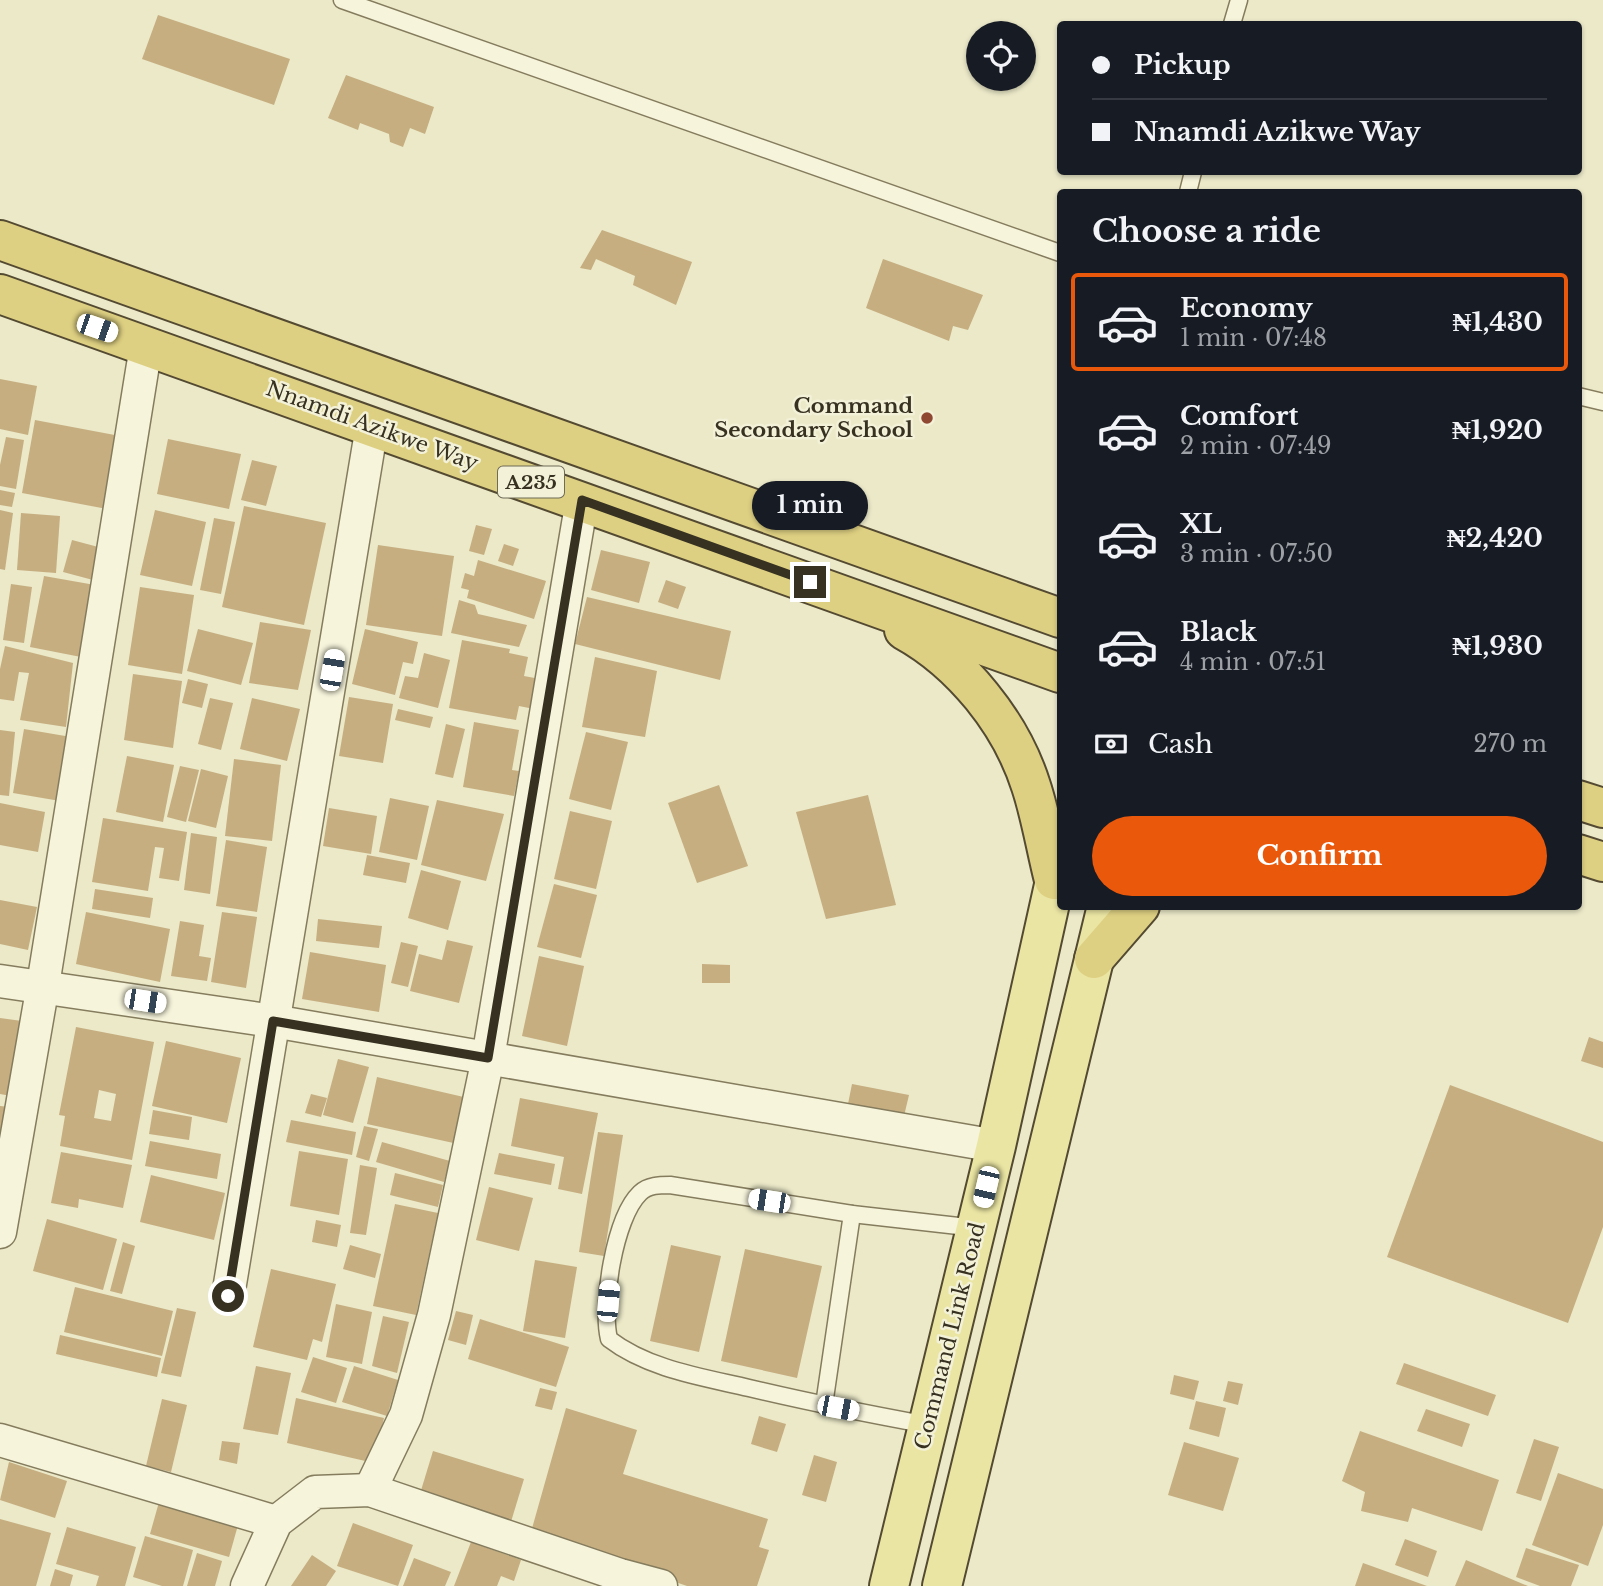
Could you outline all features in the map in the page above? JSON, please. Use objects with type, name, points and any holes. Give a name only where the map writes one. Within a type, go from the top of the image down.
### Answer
[{"type":"highway","name":"A235","points":[[0,240],[1057,617]]},
{"type":"highway","name":"Nnamdi Azikwe Way","points":[[0,294],[1057,672]]},
{"type":"highway","points":[[835,591],[921,639],[965,676],[1003,726],[1031,785],[1057,869]]},
{"type":"highway","points":[[1582,801],[1603,808]]},
{"type":"highway","points":[[1582,854],[1603,862]]},
{"type":"highway","points":[[1094,959],[1137,910]]},
{"type":"main road","points":[[995,595],[1057,629]]},
{"type":"main road","name":"Command Link Road","points":[[889,1586],[996,1146],[1057,869]]},
{"type":"main road","points":[[942,1586],[1106,910]]},
{"type":"street","points":[[0,1232],[43,985],[146,346]]},
{"type":"street","points":[[228,1296],[372,426]]},
{"type":"street","points":[[370,1490],[406,1415],[434,1315],[488,1058],[582,500]]},
{"type":"street","points":[[0,981],[43,985],[273,1021],[996,1146]]},
{"type":"street","points":[[0,1440],[276,1522]]},
{"type":"street","points":[[247,1586],[276,1522],[315,1492],[370,1490],[661,1586]]},
{"type":"lane","points":[[342,0],[1057,252]]},
{"type":"lane","points":[[1233,21],[1239,0]]},
{"type":"lane","points":[[1582,397],[1603,402]]},
{"type":"lane","points":[[928,1425],[824,1405],[685,1373],[625,1352],[609,1339],[605,1325],[610,1277],[624,1219],[640,1193],[651,1186],[670,1185],[852,1213],[976,1228]]},
{"type":"lane","points":[[824,1405],[852,1213]]},
{"type":"building","points":[[158,15],[290,59],[274,105],[142,59]]},
{"type":"building","points":[[346,75],[434,107],[425,134],[410,128],[403,147],[390,142],[389,134],[360,123],[358,130],[328,118]]},
{"type":"building","points":[[602,230],[692,262],[676,305],[633,285],[635,276],[596,259],[591,270],[580,268]]},
{"type":"building","points":[[883,259],[983,295],[968,330],[953,326],[949,341],[866,308]]},
{"type":"building","points":[[0,379],[37,386],[28,435],[0,429]]},
{"type":"building","points":[[35,420],[120,436],[107,509],[22,493]]},
{"type":"building","points":[[6,437],[24,440],[16,489],[0,486],[0,465]]},
{"type":"building","points":[[168,439],[241,454],[229,509],[157,494]]},
{"type":"building","points":[[252,460],[277,466],[266,506],[241,500]]},
{"type":"building","points":[[0,490],[15,493],[12,507],[0,505]]},
{"type":"building","points":[[244,506],[326,523],[304,625],[222,607]]},
{"type":"building","points":[[0,510],[13,513],[5,570],[0,569]]},
{"type":"building","points":[[155,510],[206,522],[192,586],[140,575]]},
{"type":"building","points":[[21,513],[60,516],[56,573],[17,570]]},
{"type":"building","points":[[214,518],[235,522],[221,594],[200,590]]},
{"type":"building","points":[[476,525],[492,529],[484,555],[469,551]]},
{"type":"building","points":[[72,540],[102,548],[93,580],[63,572]]},
{"type":"building","points":[[504,544],[519,549],[513,566],[498,561]]},
{"type":"building","points":[[378,545],[454,556],[442,636],[366,625]]},
{"type":"building","points":[[601,550],[650,562],[639,603],[591,590]]},
{"type":"building","points":[[478,560],[546,581],[534,619],[467,598],[469,590],[461,588],[465,573],[474,576]]},
{"type":"building","points":[[44,576],[95,585],[81,657],[30,647]]},
{"type":"building","points":[[666,580],[686,587],[678,609],[658,602]]},
{"type":"building","points":[[11,584],[32,587],[24,643],[3,640]]},
{"type":"building","points":[[140,587],[194,595],[182,674],[128,665]]},
{"type":"building","points":[[587,597],[731,631],[720,680],[575,644]]},
{"type":"building","points":[[459,600],[475,605],[478,614],[527,625],[519,647],[451,633]]},
{"type":"building","points":[[260,622],[311,630],[298,690],[249,683]]},
{"type":"building","points":[[198,629],[253,643],[241,685],[187,671]]},
{"type":"building","points":[[365,629],[418,642],[413,664],[403,662],[395,695],[352,684]]},
{"type":"building","points":[[462,640],[510,649],[509,653],[528,657],[524,676],[540,679],[534,709],[519,706],[516,720],[449,708]]},
{"type":"building","points":[[5,646],[73,663],[66,727],[20,720],[29,673],[19,672],[14,701],[0,699],[0,669]]},
{"type":"building","points":[[424,653],[450,660],[438,708],[399,698],[405,676],[418,678]]},
{"type":"building","points":[[595,657],[657,671],[645,737],[582,727]]},
{"type":"building","points":[[133,674],[182,681],[173,748],[124,740]]},
{"type":"building","points":[[188,679],[208,684],[202,708],[182,703]]},
{"type":"building","points":[[349,697],[393,704],[383,763],[339,756]]},
{"type":"building","points":[[210,698],[233,703],[221,750],[198,744]]},
{"type":"building","points":[[252,698],[300,709],[287,761],[240,749]]},
{"type":"building","points":[[398,709],[433,717],[430,728],[395,720]]},
{"type":"building","points":[[474,722],[519,730],[512,770],[519,771],[514,796],[463,787]]},
{"type":"building","points":[[446,724],[465,729],[453,778],[435,774]]},
{"type":"building","points":[[24,729],[77,738],[66,802],[13,793]]},
{"type":"building","points":[[0,730],[15,732],[9,796],[0,795]]},
{"type":"building","points":[[586,732],[628,742],[611,810],[569,799]]},
{"type":"building","points":[[127,756],[174,765],[163,822],[116,812]]},
{"type":"building","points":[[234,759],[281,765],[272,841],[225,836]]},
{"type":"building","points":[[180,766],[199,770],[186,822],[167,817]]},
{"type":"building","points":[[201,769],[228,776],[216,828],[188,821]]},
{"type":"building","points":[[719,785],[748,866],[697,883],[668,803]]},
{"type":"building","points":[[868,795],[896,905],[826,919],[796,812]]},
{"type":"building","points":[[390,798],[429,806],[417,860],[379,852]]},
{"type":"building","points":[[437,800],[504,814],[486,881],[421,865]]},
{"type":"building","points":[[0,803],[45,812],[38,852],[0,845]]},
{"type":"building","points":[[329,808],[377,816],[371,854],[323,846]]},
{"type":"building","points":[[570,811],[612,821],[596,889],[554,879]]},
{"type":"building","points":[[103,818],[187,832],[179,881],[159,878],[164,848],[155,847],[148,891],[92,882]]},
{"type":"building","points":[[191,833],[217,837],[210,894],[184,890]]},
{"type":"building","points":[[226,840],[267,847],[257,912],[216,906]]},
{"type":"building","points":[[367,855],[410,863],[406,883],[363,875]]},
{"type":"building","points":[[421,870],[461,881],[448,930],[408,918]]},
{"type":"building","points":[[554,884],[597,895],[581,958],[537,947]]},
{"type":"building","points":[[95,889],[153,898],[150,918],[92,909]]},
{"type":"building","points":[[0,900],[37,907],[28,950],[0,944]]},
{"type":"building","points":[[86,912],[170,929],[160,982],[76,964]]},
{"type":"building","points":[[222,912],[257,917],[246,988],[211,982]]},
{"type":"building","points":[[318,919],[382,926],[379,948],[316,941]]},
{"type":"building","points":[[180,921],[204,925],[199,956],[211,958],[207,981],[171,976]]},
{"type":"building","points":[[447,940],[473,946],[459,1003],[410,991],[419,954],[442,960]]},
{"type":"building","points":[[401,942],[418,946],[408,987],[391,983]]},
{"type":"building","points":[[310,952],[386,965],[379,1012],[302,999]]},
{"type":"building","points":[[539,956],[584,966],[567,1046],[522,1036]]},
{"type":"building","points":[[702,964],[730,965],[730,983],[702,983]]},
{"type":"building","points":[[0,1018],[22,1021],[11,1096],[0,1094]]},
{"type":"building","points":[[76,1027],[154,1042],[132,1160],[60,1146],[65,1116],[59,1115]],"holes":[[[99,1090],[116,1094],[111,1121],[94,1118]]]},
{"type":"building","points":[[1589,1037],[1603,1042],[1603,1068],[1581,1061]]},
{"type":"building","points":[[166,1041],[241,1058],[227,1123],[152,1106]]},
{"type":"building","points":[[338,1059],[369,1067],[353,1123],[323,1115]]},
{"type":"building","points":[[377,1077],[468,1098],[458,1144],[367,1124]]},
{"type":"building","points":[[852,1084],[909,1095],[904,1116],[848,1104]]},
{"type":"building","points":[[1450,1085],[1603,1142],[1603,1227],[1568,1323],[1387,1257]]},
{"type":"building","points":[[311,1094],[327,1098],[321,1117],[305,1113]]},
{"type":"building","points":[[520,1098],[598,1113],[582,1194],[558,1189],[564,1157],[511,1146]]},
{"type":"building","points":[[0,1106],[10,1107],[0,1163]]},
{"type":"building","points":[[153,1110],[192,1117],[189,1140],[149,1134]]},
{"type":"building","points":[[291,1120],[356,1132],[352,1155],[286,1142]]},
{"type":"building","points":[[364,1126],[378,1129],[369,1161],[356,1157]]},
{"type":"building","points":[[598,1132],[623,1135],[604,1256],[579,1252]]},
{"type":"building","points":[[150,1141],[221,1154],[217,1179],[145,1166]]},
{"type":"building","points":[[382,1142],[450,1161],[444,1182],[376,1162]]},
{"type":"building","points":[[299,1151],[348,1159],[339,1215],[290,1206]]},
{"type":"building","points":[[61,1152],[132,1165],[123,1208],[79,1199],[78,1208],[51,1203]]},
{"type":"building","points":[[499,1153],[555,1164],[551,1185],[494,1174]]},
{"type":"building","points":[[360,1165],[377,1168],[366,1235],[350,1233]]},
{"type":"building","points":[[395,1173],[443,1185],[438,1207],[390,1195]]},
{"type":"building","points":[[151,1175],[225,1193],[214,1240],[140,1222]]},
{"type":"building","points":[[489,1187],[533,1198],[519,1251],[476,1240]]},
{"type":"building","points":[[395,1204],[438,1213],[416,1315],[373,1306]]},
{"type":"building","points":[[47,1219],[117,1239],[103,1290],[33,1271]]},
{"type":"building","points":[[316,1220],[341,1225],[337,1247],[312,1242]]},
{"type":"building","points":[[123,1242],[135,1246],[122,1294],[110,1291]]},
{"type":"building","points":[[350,1245],[381,1254],[375,1278],[343,1269]]},
{"type":"building","points":[[671,1245],[721,1256],[699,1352],[650,1341]]},
{"type":"building","points":[[745,1249],[822,1266],[797,1378],[721,1361]]},
{"type":"building","points":[[535,1260],[577,1267],[565,1338],[523,1331]]},
{"type":"building","points":[[271,1269],[336,1284],[322,1342],[313,1339],[307,1360],[253,1347]]},
{"type":"building","points":[[75,1287],[173,1311],[162,1356],[64,1332]]},
{"type":"building","points":[[336,1304],[372,1312],[362,1364],[326,1357]]},
{"type":"building","points":[[177,1308],[196,1312],[181,1377],[161,1373]]},
{"type":"building","points":[[456,1311],[473,1315],[466,1345],[448,1340]]},
{"type":"building","points":[[383,1316],[409,1322],[397,1373],[372,1366]]},
{"type":"building","points":[[480,1319],[569,1347],[556,1387],[468,1359]]},
{"type":"building","points":[[60,1335],[161,1358],[157,1377],[56,1354]]},
{"type":"building","points":[[313,1357],[347,1368],[336,1403],[301,1392]]},
{"type":"building","points":[[1404,1363],[1496,1395],[1488,1416],[1396,1384]]},
{"type":"building","points":[[256,1366],[291,1373],[278,1435],[243,1429]]},
{"type":"building","points":[[354,1366],[398,1380],[387,1416],[342,1402]]},
{"type":"building","points":[[1174,1375],[1199,1381],[1194,1400],[1170,1394]]},
{"type":"building","points":[[1228,1381],[1243,1384],[1238,1405],[1223,1401]]},
{"type":"building","points":[[540,1388],[557,1392],[552,1410],[535,1406]]},
{"type":"building","points":[[296,1398],[384,1418],[374,1463],[287,1443]]},
{"type":"building","points":[[162,1399],[187,1405],[171,1472],[146,1466]]},
{"type":"building","points":[[1196,1401],[1226,1408],[1219,1437],[1189,1429]]},
{"type":"building","points":[[566,1408],[637,1430],[623,1474],[768,1519],[759,1547],[769,1550],[757,1586],[687,1586],[531,1532]]},
{"type":"building","points":[[1426,1409],[1470,1424],[1462,1447],[1417,1431]]},
{"type":"building","points":[[759,1416],[786,1424],[777,1452],[751,1444]]},
{"type":"building","points":[[1360,1431],[1499,1480],[1482,1531],[1412,1508],[1408,1522],[1361,1511],[1365,1492],[1342,1481]]},
{"type":"building","points":[[1534,1439],[1559,1447],[1541,1501],[1516,1493]]},
{"type":"building","points":[[222,1441],[240,1443],[237,1464],[219,1460]]},
{"type":"building","points":[[1184,1442],[1239,1458],[1223,1511],[1168,1495]]},
{"type":"building","points":[[433,1451],[524,1479],[510,1525],[419,1497]]},
{"type":"building","points":[[814,1455],[837,1462],[826,1502],[802,1495]]},
{"type":"building","points":[[9,1462],[67,1481],[55,1518],[0,1500]]},
{"type":"building","points":[[1558,1473],[1603,1489],[1603,1525],[1588,1566],[1532,1545]]},
{"type":"building","points":[[159,1502],[238,1525],[229,1557],[150,1534]]},
{"type":"building","points":[[0,1519],[51,1533],[36,1586],[0,1586]]},
{"type":"building","points":[[353,1523],[413,1545],[398,1586],[337,1566]]},
{"type":"building","points":[[67,1527],[136,1547],[125,1586],[96,1586],[99,1576],[56,1564]]},
{"type":"building","points":[[145,1536],[193,1550],[183,1586],[162,1586],[133,1577]]},
{"type":"building","points":[[1405,1539],[1437,1551],[1428,1577],[1395,1565]]},
{"type":"building","points":[[471,1542],[521,1560],[514,1581],[501,1576],[497,1586],[454,1586]]},
{"type":"building","points":[[1526,1548],[1579,1565],[1571,1586],[1540,1586],[1516,1577]]},
{"type":"building","points":[[197,1553],[222,1561],[215,1586],[187,1586]]},
{"type":"building","points":[[312,1555],[336,1571],[326,1586],[291,1586]]},
{"type":"building","points":[[414,1558],[451,1572],[445,1586],[403,1586]]},
{"type":"building","points":[[1466,1560],[1528,1586],[1455,1586]]},
{"type":"building","points":[[1363,1563],[1427,1586],[1355,1586]]},
{"type":"building","points":[[55,1569],[73,1575],[70,1586],[50,1586]]},
{"type":"place","name":"Command Secondary School","points":[[927,418]]},
{"type":"route","points":[[228,1296],[273,1021],[488,1058],[582,500],[810,582]]}]
